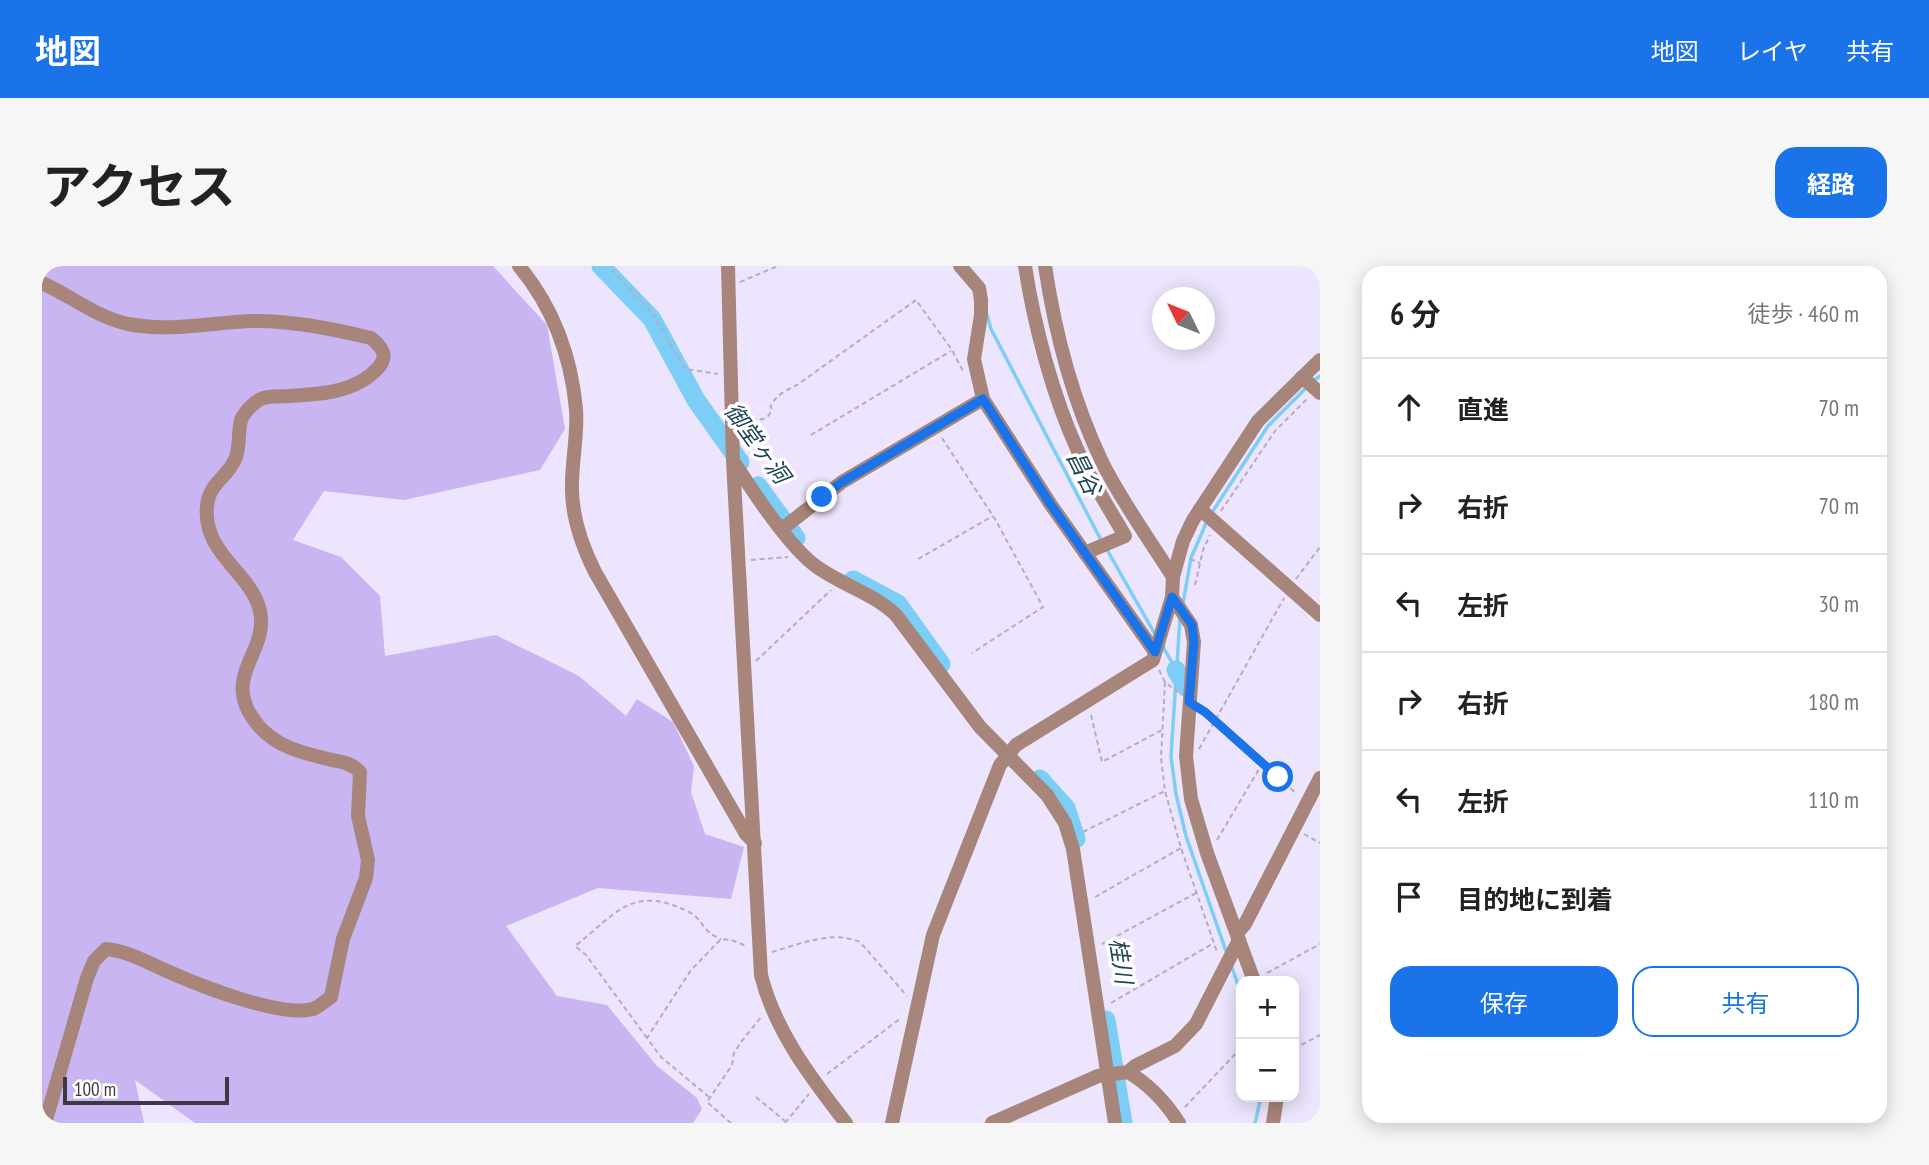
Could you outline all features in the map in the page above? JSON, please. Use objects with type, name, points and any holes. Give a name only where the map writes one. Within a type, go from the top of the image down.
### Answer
[{"type":"street","points":[[519,266],[540,295],[562,340],[576,410],[571,488],[584,550],[746,834],[755,843]]},
{"type":"street","points":[[728,266],[732,417],[761,975],[783,1032],[846,1123]]},
{"type":"street","points":[[960,266],[979,288],[981,315],[974,359],[983,399],[1084,553],[1155,652]]},
{"type":"street","points":[[1025,266],[1031,301],[1068,425],[1091,477],[1125,536],[1084,553]]},
{"type":"street","points":[[1045,266],[1050,300],[1064,356],[1091,438],[1123,499],[1173,577]]},
{"type":"street","points":[[42,283],[101,316],[126,323],[181,328],[251,321],[285,323],[371,338],[381,346],[385,355],[382,363],[369,378],[346,388],[322,394],[267,397],[256,401],[242,418],[236,460],[210,490],[206,508],[213,540],[257,602],[262,619],[259,637],[245,668],[243,685],[246,704],[257,723],[279,744],[294,751],[353,765],[360,772],[358,816],[368,860],[366,878],[343,939],[331,996],[312,1009],[294,1010],[260,1004],[169,972],[121,950],[106,949],[94,961],[87,978],[46,1123]]},
{"type":"street","points":[[892,1123],[933,936],[1006,755],[1038,730],[1153,660],[1172,597],[1173,577],[1183,541],[1200,509],[1258,421],[1320,360]]},
{"type":"street","points":[[1302,377],[1319,391]]},
{"type":"street","points":[[782,528],[842,482],[983,399]]},
{"type":"street","points":[[735,464],[802,555],[839,581],[883,602],[896,615],[979,727],[1047,795],[1058,810],[1073,849],[1118,1074],[1115,1123]]},
{"type":"street","points":[[1200,509],[1320,615]]},
{"type":"street","points":[[1172,597],[1192,625],[1194,642],[1186,699],[1186,755],[1191,799],[1207,853],[1252,976]]},
{"type":"street","points":[[992,1123],[1098,1076],[1118,1074],[1175,1046],[1187,1035],[1196,1024],[1224,971],[1238,936],[1320,778]]},
{"type":"street","points":[[1118,1074],[1147,1084],[1177,1120]]},
{"type":"street","points":[[1273,1123],[1276,1102]]},
{"type":"path","points":[[728,286],[778,266]]},
{"type":"path","points":[[612,270],[653,314],[685,369],[733,376]]},
{"type":"path","points":[[732,417],[760,420],[767,418],[779,396],[916,300],[952,350],[964,372]]},
{"type":"path","points":[[811,435],[952,350]]},
{"type":"path","points":[[1195,585],[1203,550],[1228,500],[1289,414],[1319,391]]},
{"type":"path","points":[[935,427],[993,516],[1043,607],[972,653]]},
{"type":"path","points":[[918,559],[993,516]]},
{"type":"path","points":[[1186,755],[1195,753],[1290,588],[1320,547]]},
{"type":"path","points":[[740,561],[802,555]]},
{"type":"path","points":[[746,667],[755,662],[839,581]]},
{"type":"path","points":[[1224,971],[1181,848],[1165,791],[1162,730],[1165,682],[1215,721],[1308,804]]},
{"type":"path","points":[[1086,701],[1102,762],[1162,730]]},
{"type":"path","points":[[1207,853],[1213,848],[1262,763]]},
{"type":"path","points":[[1079,834],[1165,791]]},
{"type":"path","points":[[1294,829],[1320,843]]},
{"type":"path","points":[[1090,900],[1181,848]]},
{"type":"path","points":[[1098,946],[1196,893]]},
{"type":"path","points":[[709,1097],[662,1057],[586,955],[575,946],[607,918],[643,900],[690,913],[707,932],[761,953],[820,939],[853,939],[860,942],[916,1008],[816,1083],[786,1123],[755,1097]]},
{"type":"path","points":[[647,1038],[691,970],[721,939]]},
{"type":"path","points":[[1107,1006],[1214,943]]},
{"type":"path","points":[[1263,976],[1320,944]]},
{"type":"path","points":[[731,1123],[707,1102],[732,1065],[734,1053],[741,1042],[763,1015],[772,1009]]},
{"type":"path","points":[[1299,1046],[1320,1035]]},
{"type":"path","points":[[1177,1120],[1236,1054]]},
{"type":"shaded area","points":[[42,266],[493,266],[547,325],[565,429],[540,470],[404,500],[324,491],[293,540],[341,557],[380,596],[385,656],[496,635],[579,676],[626,716],[637,699],[673,722],[694,766],[691,792],[705,834],[744,847],[731,899],[598,888],[506,926],[557,996],[607,1005],[657,1066],[697,1098],[702,1109],[693,1123],[195,1123],[135,1080],[144,1123],[42,1123]]},
{"type":"waterway","name":"御堂ヶ洞","points":[[601,266],[652,319],[696,400],[740,462]]},
{"type":"waterway","name":"昌谷","points":[[987,315],[991,329],[1102,542]]},
{"type":"waterway","points":[[1313,381],[1320,376]]},
{"type":"waterway","points":[[1211,514],[1268,426],[1307,387]]},
{"type":"waterway","name":"御堂ヶ洞","points":[[758,486],[796,538]]},
{"type":"waterway","points":[[1183,603],[1191,558],[1207,521]]},
{"type":"waterway","name":"昌谷","points":[[1106,548],[1156,636]]},
{"type":"waterway","name":"御堂ヶ洞","points":[[853,580],[898,604],[941,664]]},
{"type":"waterway","points":[[1180,618],[1171,756],[1176,794],[1186,836],[1227,954]]},
{"type":"waterway","name":"昌谷","points":[[1162,645],[1186,687]]},
{"type":"waterway","name":"昌谷","points":[[1176,670],[1186,687]]},
{"type":"waterway","name":"桂川","points":[[1040,779],[1066,808],[1076,839]]},
{"type":"waterway","points":[[1231,965],[1236,979]]},
{"type":"waterway","name":"桂川","points":[[1106,1020],[1123,1123]]},
{"type":"waterway","points":[[1255,1123],[1260,1102]]},
{"type":"route","points":[[822,497],[842,482],[983,399],[1051,505],[1155,652],[1172,597],[1192,625],[1194,642],[1189,702],[1205,712],[1278,777]]}]
